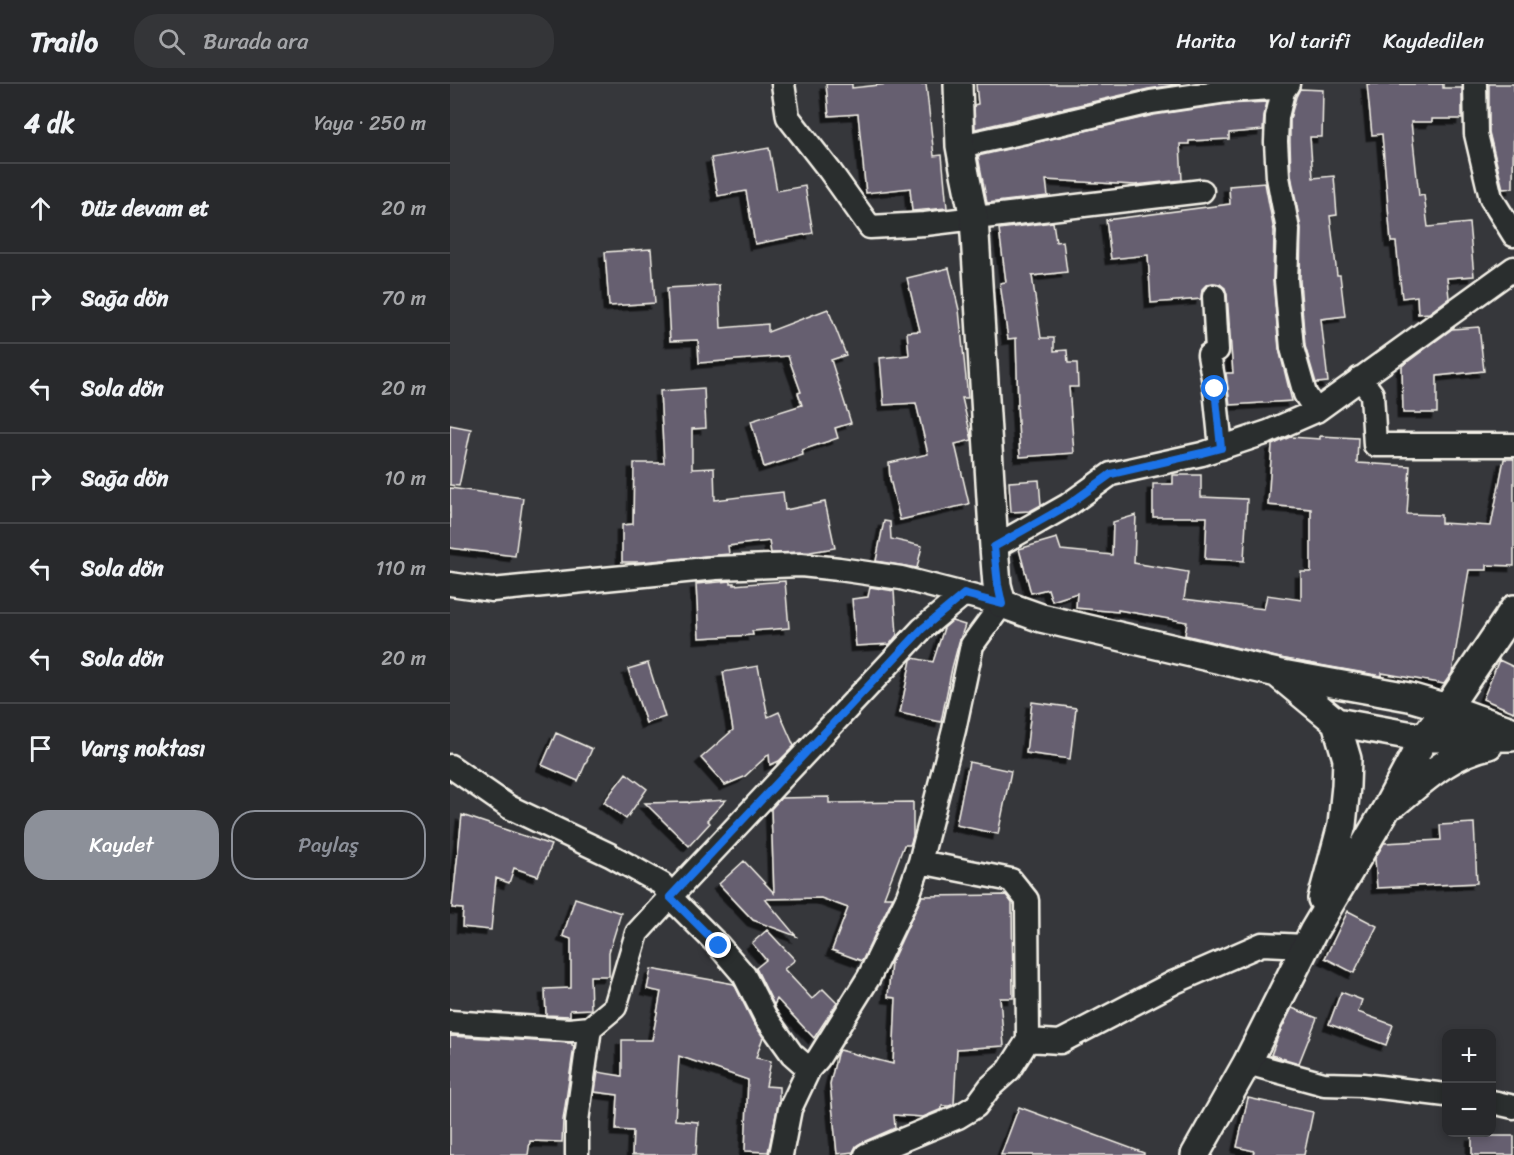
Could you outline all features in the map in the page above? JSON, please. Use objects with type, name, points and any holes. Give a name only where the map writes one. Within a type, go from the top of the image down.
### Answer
[{"type":"street","points":[[783,84],[788,117],[870,228],[925,224],[1202,191]]},
{"type":"street","points":[[781,1155],[789,1109],[809,1069],[818,1059],[869,977],[909,896],[954,730],[972,645],[1002,604],[994,547],[974,218],[960,146],[958,84]]},
{"type":"street","points":[[960,146],[1151,102],[1226,91],[1272,88],[1277,84]]},
{"type":"street","points":[[1288,84],[1283,91],[1277,117],[1276,142],[1278,177],[1288,230],[1286,280],[1292,348],[1305,394],[1316,411]]},
{"type":"street","points":[[1475,84],[1476,134],[1491,198],[1514,235]]},
{"type":"street","points":[[994,547],[1068,505],[1111,474],[1221,448],[1268,432],[1316,411],[1514,268]]},
{"type":"street","points":[[1214,296],[1217,350],[1209,356],[1221,448]]},
{"type":"street","points":[[1360,378],[1372,394],[1375,445],[1514,445]]},
{"type":"street","points":[[450,584],[492,590],[716,568],[801,565],[839,569],[901,578],[1002,604],[1041,618],[1277,673],[1409,697],[1514,732]]},
{"type":"street","points":[[450,1022],[569,1030],[590,1028],[615,1007],[637,933],[922,629],[964,594]]},
{"type":"street","points":[[1195,1155],[1247,1063],[1309,939],[1385,811],[1424,738],[1514,609]]},
{"type":"street","points":[[1277,673],[1336,722],[1424,738],[1514,739]]},
{"type":"street","points":[[1309,939],[1342,825],[1347,759],[1336,722]]},
{"type":"street","points":[[1385,811],[1437,768],[1461,754],[1514,739]]},
{"type":"street","points":[[450,766],[509,807],[610,855],[662,884],[670,897],[719,946],[744,975],[765,1016],[792,1054],[809,1069]]},
{"type":"street","points":[[866,1155],[958,1117],[976,1106],[990,1087],[1010,1070],[1028,1040],[1027,900],[1011,880],[920,862]]},
{"type":"street","points":[[1028,1040],[1060,1042],[1174,982],[1262,944],[1309,939]]},
{"type":"street","points":[[578,1155],[577,1121],[590,1028]]},
{"type":"street","points":[[1247,1063],[1324,1084],[1364,1084],[1442,1094]]},
{"type":"street","points":[[1496,1103],[1514,1107]]},
{"type":"building","points":[[826,84],[852,84],[852,88],[888,84],[926,84],[934,156],[942,155],[947,208],[912,211],[910,188],[866,193],[858,114],[829,116]]},
{"type":"building","points":[[976,84],[1181,84],[1148,89],[975,129],[974,105],[978,104]]},
{"type":"building","points":[[1367,84],[1443,84],[1443,88],[1462,88],[1462,119],[1411,122],[1419,196],[1424,195],[1428,227],[1469,223],[1474,276],[1447,278],[1449,298],[1429,313],[1418,314],[1417,296],[1402,298],[1396,242],[1391,242],[1382,134],[1372,135]]},
{"type":"building","points":[[1489,84],[1514,84],[1513,188],[1503,189],[1489,132]]},
{"type":"building","points":[[1300,89],[1323,90],[1322,137],[1310,137],[1313,178],[1334,176],[1337,215],[1330,216],[1337,275],[1340,275],[1345,316],[1321,319],[1328,382],[1316,383],[1305,346],[1300,280],[1301,228],[1291,175],[1290,119]]},
{"type":"building","points":[[1267,102],[1263,130],[1229,133],[1229,139],[1189,141],[1189,144],[1180,144],[1182,180],[1135,185],[1046,180],[1048,196],[987,203],[978,156],[1154,115],[1227,104]]},
{"type":"building","points":[[769,148],[777,191],[805,186],[813,233],[755,244],[746,191],[718,196],[711,158]]},
{"type":"building","points":[[1265,183],[1274,231],[1273,281],[1279,349],[1292,401],[1230,405],[1226,373],[1233,373],[1225,288],[1220,284],[1207,284],[1202,289],[1201,299],[1151,303],[1148,255],[1111,259],[1106,220],[1230,204],[1229,186]]},
{"type":"building","points":[[1053,222],[1056,242],[1063,241],[1067,272],[1032,276],[1041,338],[1054,338],[1054,351],[1067,350],[1068,363],[1077,363],[1078,387],[1069,387],[1074,453],[1020,457],[1016,338],[1008,339],[1000,283],[1006,282],[999,229]]},
{"type":"building","points":[[651,249],[655,303],[609,306],[605,252]]},
{"type":"building","points":[[949,268],[959,310],[968,398],[962,398],[972,440],[955,444],[969,504],[900,520],[890,479],[889,463],[928,454],[916,403],[884,405],[880,358],[909,355],[907,332],[920,331],[907,278]]},
{"type":"building","points":[[719,285],[721,328],[768,324],[768,332],[828,309],[846,355],[831,360],[851,423],[835,428],[838,438],[802,450],[803,455],[764,467],[751,421],[802,405],[798,393],[801,392],[788,356],[699,363],[698,340],[670,341],[667,288]]},
{"type":"building","points":[[1479,327],[1484,371],[1437,376],[1437,413],[1403,413],[1402,366],[1452,329]]},
{"type":"building","points":[[704,388],[706,428],[692,429],[692,469],[714,468],[715,500],[783,492],[785,510],[825,502],[835,548],[810,552],[771,553],[769,541],[728,546],[729,554],[622,562],[622,525],[633,524],[634,463],[664,463],[660,391]]},
{"type":"building","points":[[450,425],[471,429],[459,486],[450,485]]},
{"type":"building","points":[[1320,436],[1358,438],[1357,463],[1410,466],[1407,514],[1441,515],[1441,523],[1491,526],[1504,459],[1514,459],[1514,566],[1487,565],[1487,570],[1469,570],[1452,673],[1444,684],[1382,673],[1382,676],[1280,658],[1185,635],[1187,622],[1118,610],[1118,612],[1076,608],[1077,593],[1052,601],[1048,589],[1031,593],[1019,549],[1057,538],[1061,550],[1112,555],[1113,522],[1136,515],[1134,563],[1188,572],[1184,599],[1264,609],[1267,595],[1301,600],[1301,572],[1311,572],[1311,509],[1268,505],[1272,445],[1290,437],[1320,439]]},
{"type":"building","points":[[1173,475],[1201,475],[1201,497],[1247,499],[1244,561],[1205,559],[1207,517],[1153,517],[1153,484],[1173,484]]},
{"type":"building","points":[[1039,480],[1041,505],[1030,511],[1011,512],[1009,482]]},
{"type":"building","points":[[450,488],[523,498],[515,556],[450,548]]},
{"type":"building","points":[[884,521],[890,522],[891,539],[922,546],[917,568],[876,561]]},
{"type":"building","points":[[731,581],[734,585],[785,581],[789,628],[752,631],[753,635],[699,638],[696,584]]},
{"type":"building","points":[[870,587],[894,591],[897,635],[890,644],[856,646],[852,599],[868,597]]},
{"type":"building","points":[[952,621],[965,625],[952,668],[941,722],[900,713],[911,660],[913,658],[933,662],[944,628]]},
{"type":"building","points":[[1499,660],[1514,667],[1514,712],[1483,699]]},
{"type":"building","points":[[648,663],[665,717],[646,723],[628,669]]},
{"type":"building","points":[[758,666],[768,717],[779,712],[794,746],[779,761],[770,765],[769,754],[744,777],[725,785],[701,758],[733,730],[723,672]]},
{"type":"building","points":[[1032,702],[1076,708],[1070,759],[1026,753]]},
{"type":"building","points":[[556,733],[592,749],[578,781],[542,765]]},
{"type":"building","points":[[969,762],[1011,771],[998,834],[956,825]]},
{"type":"building","points":[[626,773],[647,789],[626,819],[604,802]]},
{"type":"building","points":[[829,797],[829,803],[913,802],[913,836],[910,845],[904,845],[884,897],[893,897],[862,961],[832,950],[848,908],[821,898],[765,899],[796,936],[753,920],[719,884],[744,861],[774,893],[771,809],[781,798]]},
{"type":"building","points":[[726,800],[707,820],[710,823],[689,846],[645,803],[689,803]]},
{"type":"building","points":[[462,815],[551,845],[538,876],[514,868],[509,883],[496,878],[491,930],[462,927],[463,909],[452,908]]},
{"type":"building","points":[[1474,823],[1477,883],[1377,888],[1375,858],[1384,843],[1441,840],[1440,825]]},
{"type":"building","points":[[1006,895],[1012,903],[1013,998],[1000,998],[1004,1046],[957,1049],[954,1104],[942,1106],[942,1109],[923,1117],[894,1115],[895,1128],[861,1143],[853,1152],[837,1154],[830,1084],[837,1054],[839,1050],[893,1064],[896,998],[888,997],[891,963],[922,896]]},
{"type":"building","points":[[575,898],[621,913],[609,952],[609,976],[590,976],[591,1009],[570,1010],[570,1016],[546,1015],[545,989],[571,988],[571,939],[563,936]]},
{"type":"building","points":[[1348,911],[1377,926],[1354,973],[1325,958]]},
{"type":"building","points":[[767,930],[795,960],[784,969],[812,999],[823,989],[837,1003],[814,1038],[777,999],[774,1005],[756,968],[766,960],[752,943]]},
{"type":"building","points":[[651,969],[734,984],[763,1037],[756,1058],[771,1061],[766,1086],[779,1087],[779,1101],[768,1152],[745,1151],[748,1080],[679,1056],[675,1120],[698,1122],[696,1155],[632,1155],[633,1131],[616,1130],[618,1095],[595,1092],[598,1072],[622,1076],[622,1040],[652,1040],[661,992],[647,989]]},
{"type":"building","points":[[1341,992],[1362,1000],[1358,1012],[1393,1025],[1386,1045],[1329,1024]]},
{"type":"building","points":[[1292,1008],[1317,1018],[1299,1063],[1271,1055]]},
{"type":"building","points":[[450,1036],[572,1043],[574,1046],[562,1142],[530,1141],[528,1155],[450,1155]]},
{"type":"building","points":[[1248,1098],[1313,1112],[1304,1155],[1253,1155],[1254,1151],[1237,1147]]},
{"type":"building","points":[[1019,1107],[1144,1153],[1144,1155],[1001,1155]]},
{"type":"building","points":[[1514,1136],[1514,1155],[1472,1155],[1472,1137]]},
{"type":"route","points":[[719,946],[670,897],[922,629],[964,594],[1002,604],[994,547],[1068,505],[1111,474],[1221,448],[1215,389]]}]
